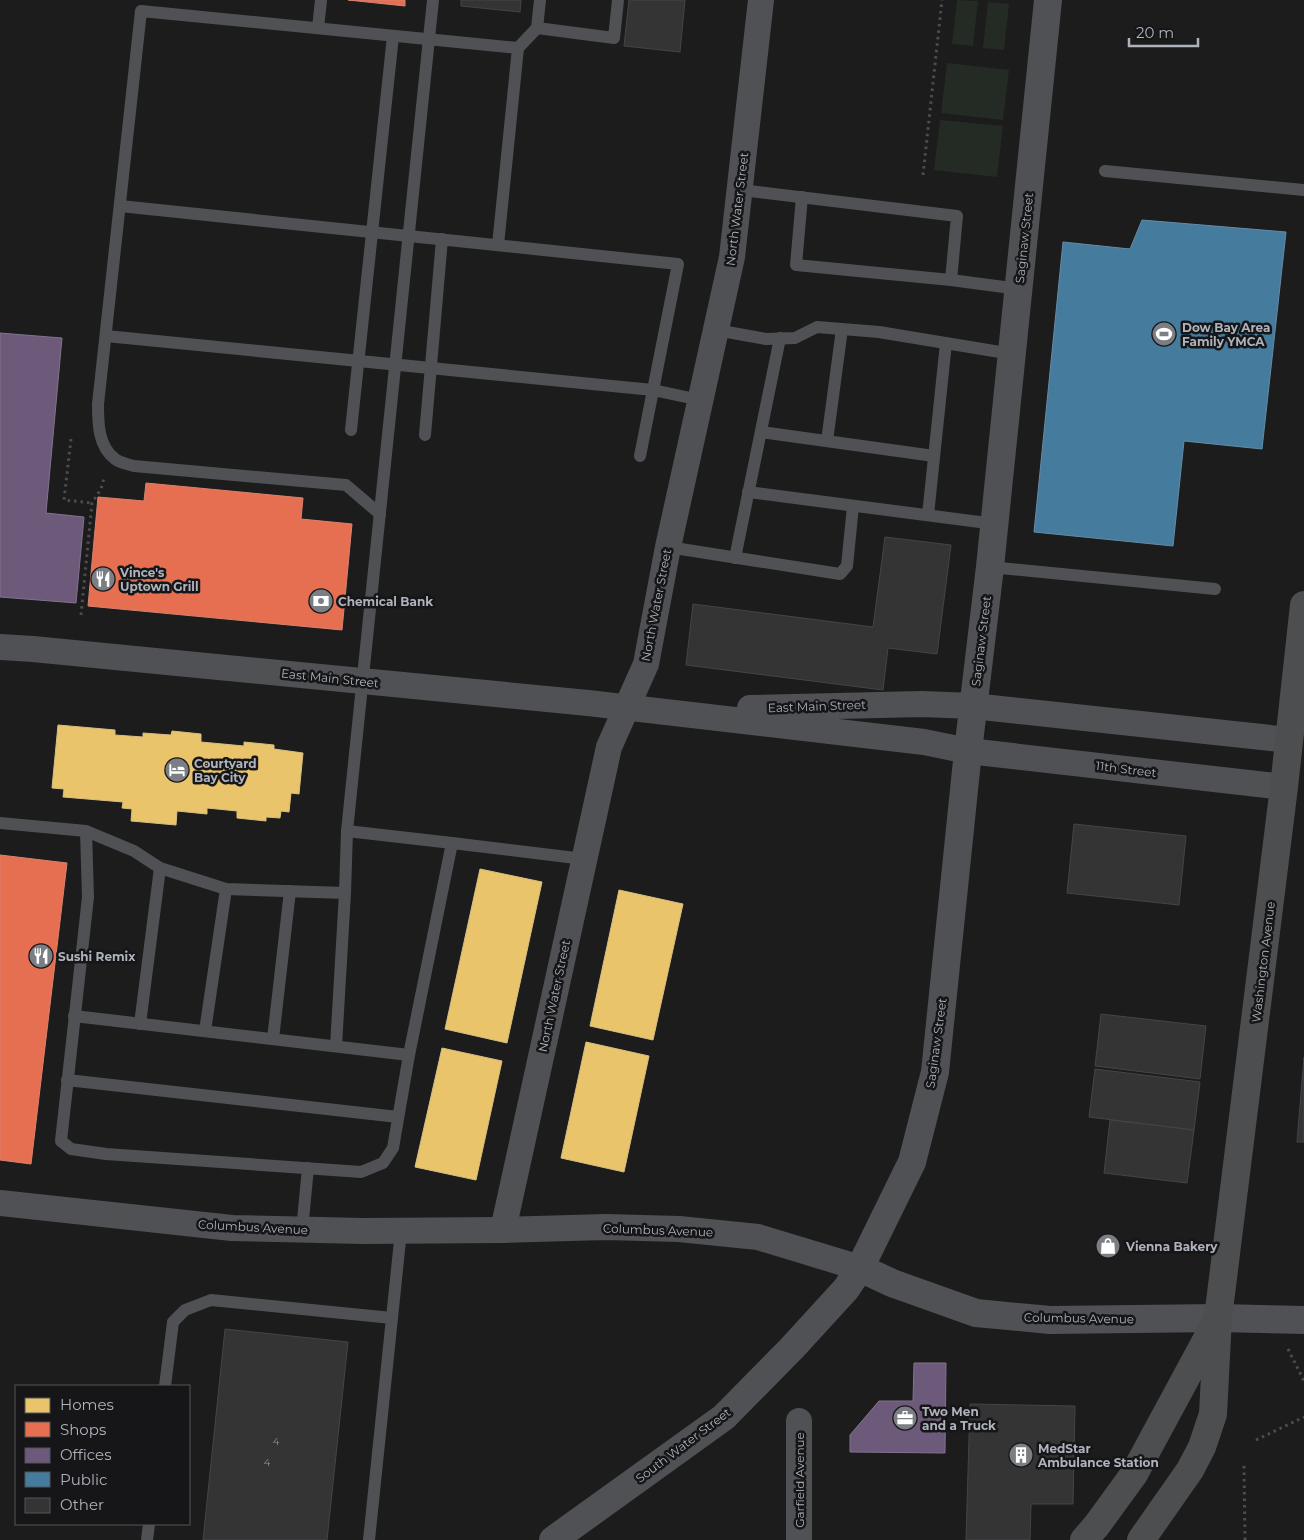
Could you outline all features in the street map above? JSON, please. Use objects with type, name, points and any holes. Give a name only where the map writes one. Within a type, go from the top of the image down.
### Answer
[{"type":"main road","name":"Washington Avenue","points":[[1141,1540],[1190,1470],[1202,1447],[1213,1414],[1218,1318],[1290,740],[1304,605]]},
{"type":"main road","points":[[1084,1540],[1134,1474],[1218,1318]]},
{"type":"street","name":"North Water Street","points":[[504,1230],[609,747],[646,664],[668,547],[732,257],[761,0]]},
{"type":"street","name":"Saginaw Street","points":[[860,1268],[912,1162],[935,1072],[968,751],[995,524],[1048,0]]},
{"type":"street","name":"East Main Street","points":[[0,647],[626,707],[924,742],[968,751]]},
{"type":"street","name":"East Main Street","points":[[660,711],[913,704],[973,706],[1290,740]]},
{"type":"street","name":"11th Street","points":[[968,751],[1284,787]]},
{"type":"street","name":"Columbus Avenue","points":[[0,1203],[232,1228],[401,1231],[606,1227],[679,1229],[758,1237],[860,1268],[892,1283],[976,1313],[1050,1320],[1218,1318],[1304,1320]]},
{"type":"street","name":"South Water Street","points":[[553,1540],[724,1417],[799,1341],[846,1289],[860,1268]]},
{"type":"street","name":"Garfield Avenue","points":[[799,1420],[799,1540]]},
{"type":"lane","points":[[318,28],[321,0]]},
{"type":"lane","points":[[336,1046],[347,831],[433,0]]},
{"type":"lane","points":[[498,245],[518,48],[537,28],[540,0]]},
{"type":"lane","points":[[537,28],[614,38],[618,0]]},
{"type":"lane","points":[[380,514],[346,485],[134,466],[116,460],[104,446],[98,428],[98,404],[141,11],[155,6],[318,28],[518,48]]},
{"type":"lane","points":[[351,430],[393,36]]},
{"type":"lane","points":[[1105,171],[1304,190]]},
{"type":"lane","points":[[741,190],[957,216],[951,280]]},
{"type":"lane","points":[[802,197],[796,265],[951,280],[1019,289]]},
{"type":"lane","points":[[120,206],[678,264],[640,456]]},
{"type":"lane","points":[[425,435],[442,239]]},
{"type":"lane","points":[[716,330],[766,339],[795,338],[818,327],[879,332],[1012,354]]},
{"type":"lane","points":[[827,441],[842,329]]},
{"type":"lane","points":[[106,336],[653,390],[700,400]]},
{"type":"lane","points":[[735,558],[780,338]]},
{"type":"lane","points":[[928,515],[946,343]]},
{"type":"lane","points":[[761,432],[934,456]]},
{"type":"lane","points":[[748,492],[995,524]]},
{"type":"lane","points":[[668,547],[840,574],[847,566],[853,506]]},
{"type":"lane","points":[[990,567],[1215,589]]},
{"type":"lane","points":[[0,823],[86,832],[134,850],[160,868],[226,889],[345,893]]},
{"type":"lane","points":[[347,831],[584,859]]},
{"type":"lane","points":[[86,832],[88,897],[61,1141],[71,1149],[106,1154],[361,1172],[383,1163],[393,1148],[409,1054],[452,843]]},
{"type":"lane","points":[[140,1024],[160,868]]},
{"type":"lane","points":[[205,1031],[226,889]]},
{"type":"lane","points":[[273,1039],[290,891]]},
{"type":"lane","points":[[74,1016],[409,1054]]},
{"type":"lane","points":[[67,1080],[398,1117]]},
{"type":"lane","points":[[302,1230],[308,1168]]},
{"type":"lane","points":[[369,1540],[401,1231]]},
{"type":"lane","points":[[165,1385],[173,1322],[185,1310],[211,1300],[392,1318]]},
{"type":"lane","points":[[147,1540],[149,1525]]},
{"type":"path","points":[[923,175],[942,0]]},
{"type":"path","points":[[71,439],[64,500],[92,503]]},
{"type":"path","points":[[81,615],[92,503],[104,478]]},
{"type":"path","points":[[1288,1349],[1304,1381]]},
{"type":"path","points":[[1256,1440],[1304,1417]]},
{"type":"path","points":[[1244,1466],[1245,1540]]},
{"type":"shaded area","points":[[957,0],[978,1],[973,46],[952,44]]},
{"type":"shaded area","points":[[988,2],[1009,4],[1004,50],[983,48]]},
{"type":"shaded area","points":[[947,63],[1009,70],[1003,120],[941,113]]},
{"type":"shaded area","points":[[940,120],[1003,126],[997,177],[934,170]]},
{"type":"building: Homes","name":"Courtyard Bay City","points":[[58,725],[115,730],[115,735],[143,737],[143,733],[171,735],[172,731],[201,734],[201,742],[244,746],[244,742],[274,745],[274,749],[303,753],[299,794],[291,793],[289,812],[281,811],[280,818],[266,817],[266,821],[237,818],[237,811],[207,808],[207,814],[177,811],[176,825],[131,821],[132,809],[122,808],[123,802],[63,797],[64,789],[52,788]]},
{"type":"building: Homes","points":[[480,869],[542,882],[507,1043],[445,1029]]},
{"type":"building: Homes","points":[[619,890],[683,904],[653,1040],[590,1026]]},
{"type":"building: Homes","points":[[586,1042],[649,1056],[624,1172],[561,1158]]},
{"type":"building: Homes","points":[[442,1048],[502,1061],[476,1180],[415,1167]]},
{"type":"building: Shops","points":[[348,0],[405,0],[405,6]]},
{"type":"building: Shops","points":[[146,483],[303,498],[301,519],[352,524],[342,630],[88,606],[98,497],[144,501]]},
{"type":"building: Shops","points":[[0,855],[67,863],[31,1164],[0,1160]]},
{"type":"building: Offices","points":[[0,333],[62,338],[46,513],[84,517],[76,603],[0,597]]},
{"type":"building: Offices","name":"Two Men and a Truck","points":[[914,1363],[946,1363],[945,1453],[850,1452],[850,1435],[879,1401],[913,1401]]},
{"type":"building: Public","name":"Dow Bay Area Family YMCA","points":[[1142,220],[1286,232],[1262,449],[1184,441],[1173,546],[1034,532],[1063,242],[1130,249]]},
{"type":"building: Other","points":[[461,0],[521,0],[520,12],[461,6]]},
{"type":"building: Other","points":[[629,0],[685,0],[680,52],[624,46]]},
{"type":"building: Other","points":[[885,537],[951,545],[937,654],[888,648],[883,690],[686,665],[693,604],[873,627]]},
{"type":"building: Other","points":[[1074,824],[1186,836],[1179,905],[1067,893]]},
{"type":"building: Other","points":[[1101,1014],[1206,1026],[1200,1079],[1095,1066]]},
{"type":"building: Other","points":[[1304,1057],[1304,1142],[1297,1142]]},
{"type":"building: Other","points":[[1095,1069],[1200,1082],[1194,1130],[1089,1117]]},
{"type":"building: Other","points":[[1110,1120],[1194,1130],[1187,1183],[1104,1173]]},
{"type":"building: Other","points":[[225,1329],[348,1342],[327,1540],[203,1540]]},
{"type":"building: Other","name":"MedStar Ambulance Station","points":[[970,1404],[1075,1406],[1073,1504],[1031,1504],[1030,1540],[966,1540]]},
{"type":"place","name":"Dow Bay Area Family YMCA","points":[[1164,334]]},
{"type":"place","name":"Vince's Uptown Grill","points":[[103,579]]},
{"type":"place","name":"Chemical Bank","points":[[321,601]]},
{"type":"place","name":"Courtyard Bay City","points":[[177,770]]},
{"type":"place","name":"Sushi Remix","points":[[41,956]]},
{"type":"place","name":"Vienna Bakery","points":[[1108,1246]]},
{"type":"place","name":"Two Men and a Truck","points":[[905,1418]]},
{"type":"place","name":"MedStar Ambulance Station","points":[[1021,1455]]}]
